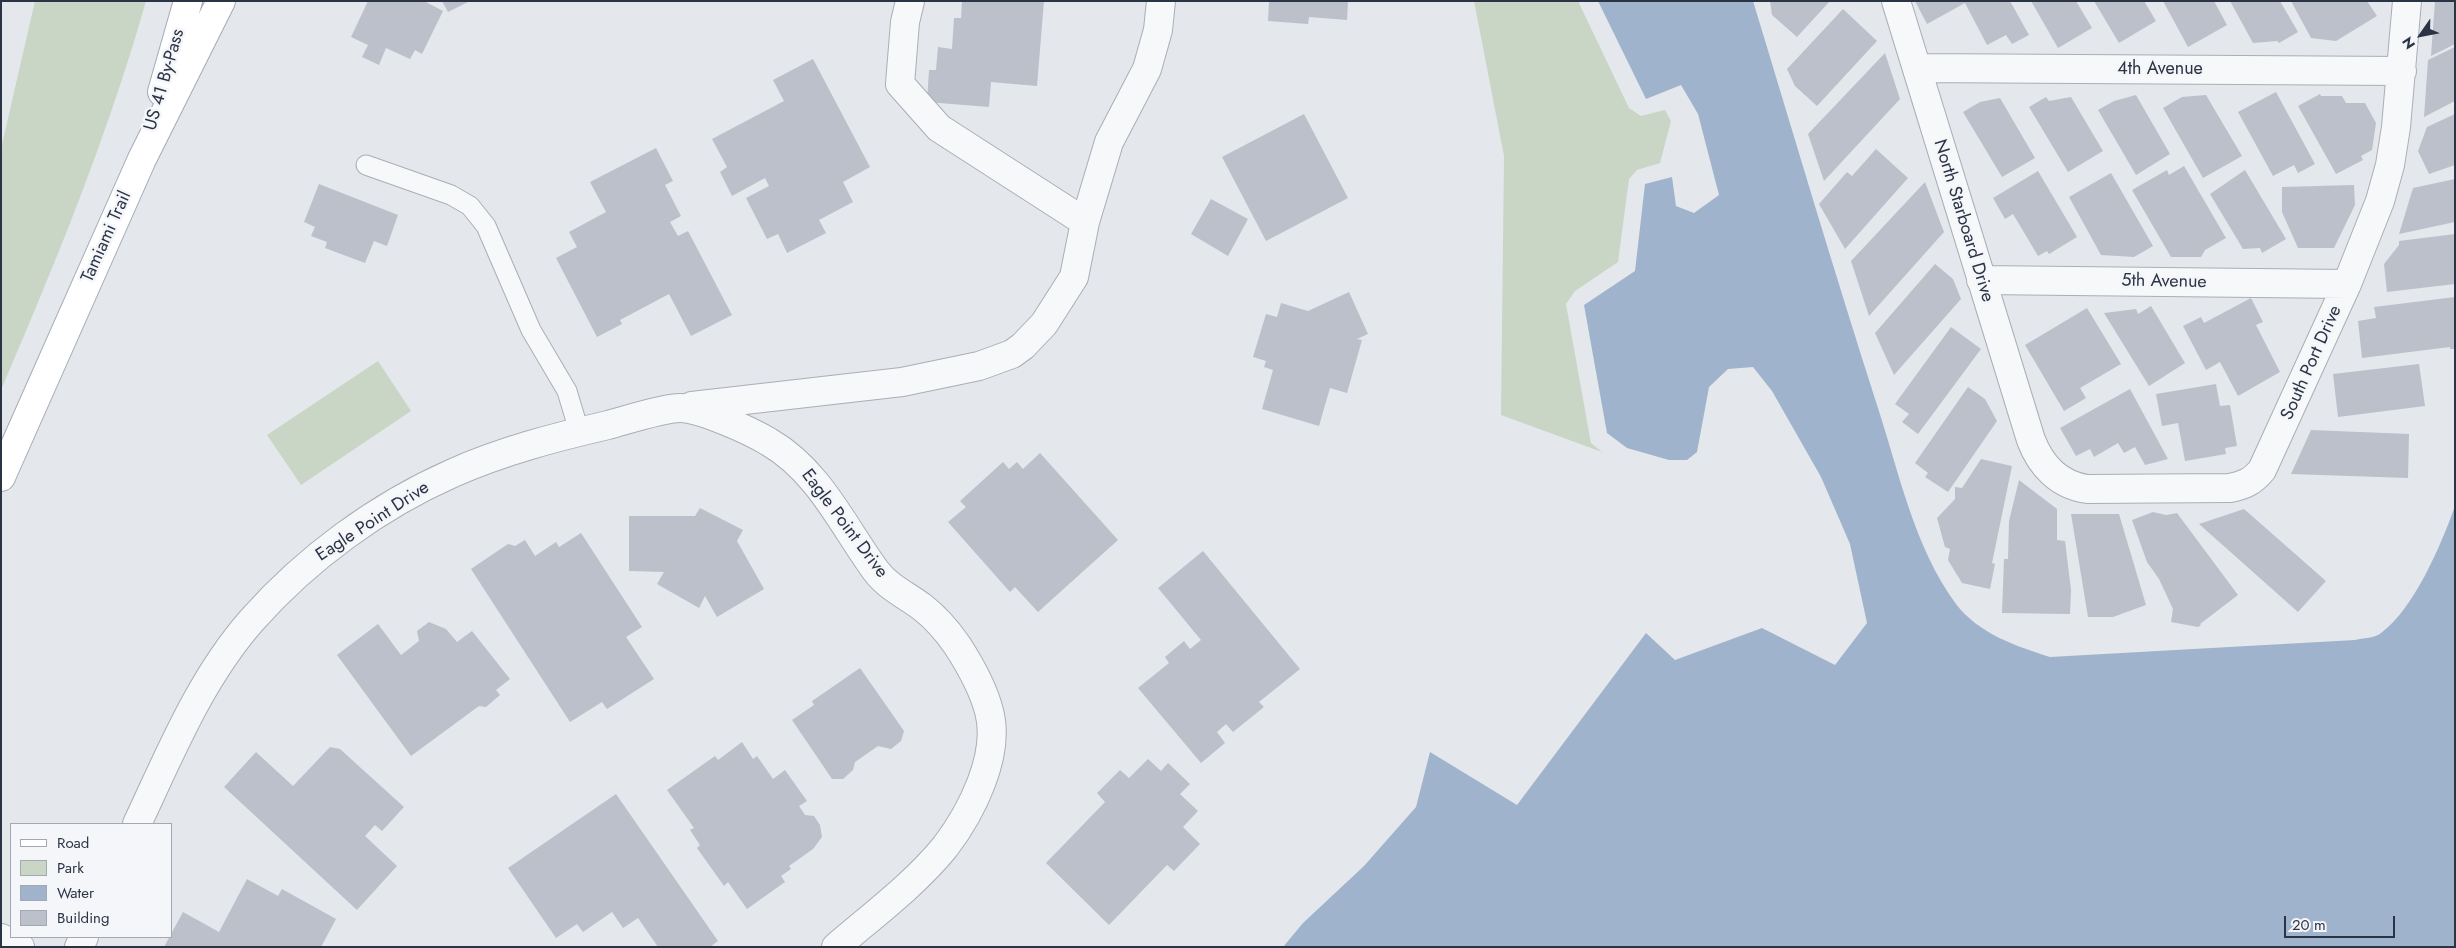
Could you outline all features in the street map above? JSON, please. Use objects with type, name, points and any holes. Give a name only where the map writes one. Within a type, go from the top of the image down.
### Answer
[{"type":"main road","name":"US 41 By-Pass","points":[[142,159],[188,1]]},
{"type":"main road","name":"Tamiami Trail","points":[[1,477],[142,159],[221,1]]},
{"type":"street","points":[[910,1],[905,22],[900,84],[939,128],[1085,222]]},
{"type":"street","name":"Eagle Point Drive","points":[[137,823],[178,736],[207,682],[251,621],[302,570],[350,532],[430,484],[499,454],[579,431],[681,408],[902,382],[979,366],[1012,354],[1023,346],[1044,324],[1074,277],[1085,222],[1109,142],[1147,69],[1158,30],[1161,1]]},
{"type":"street","name":"North Starboard Drive","points":[[1896,1],[1980,280],[2031,440]]},
{"type":"street","name":"South Port Drive","points":[[2031,440],[2039,458],[2048,469],[2057,478],[2077,488],[2220,488],[2243,486],[2254,480],[2268,459],[2347,284],[2380,201],[2390,165],[2402,71],[2407,1]]},
{"type":"street","name":"4th Avenue","points":[[1917,68],[2402,71]]},
{"type":"street","name":"5th Avenue","points":[[1980,280],[2347,284]]},
{"type":"street","name":"Eagle Point Drive","points":[[681,408],[732,423],[771,443],[799,465],[815,481],[879,575],[898,592],[924,609],[955,642],[977,680],[990,713],[992,739],[987,768],[975,799],[945,847],[898,895],[836,947]]},
{"type":"street","points":[[1,938],[20,947]]},
{"type":"lane","points":[[366,165],[450,194],[470,206],[486,226],[531,330],[567,391],[579,431]]},
{"type":"green space","points":[[35,1],[146,1],[115,100],[80,198],[1,390],[1,149]]},
{"type":"green space","points":[[1474,1],[1578,1],[1629,108],[1641,116],[1665,110],[1671,121],[1660,163],[1637,170],[1629,179],[1618,262],[1575,291],[1566,304],[1591,443],[1602,452],[1501,415],[1504,156]]},
{"type":"green space","points":[[378,361],[411,411],[301,485],[267,435]]},
{"type":"water","points":[[1598,1],[1753,1],[1845,304],[1918,534],[1941,582],[1956,604],[1965,614],[1987,631],[2011,643],[2050,657],[2355,640],[2372,637],[2381,633],[2405,609],[2434,557],[2455,506],[2455,947],[1283,947],[1303,923],[1364,866],[1416,807],[1430,752],[1517,805],[1646,633],[1675,660],[1762,628],[1835,665],[1867,623],[1850,544],[1821,477],[1772,391],[1753,367],[1728,369],[1709,387],[1697,452],[1687,460],[1669,460],[1627,448],[1607,433],[1584,305],[1635,271],[1645,184],[1672,177],[1676,206],[1694,213],[1719,195],[1698,114],[1681,85],[1646,99]]},
{"type":"building","points":[[368,1],[424,1],[443,11],[422,54],[415,50],[410,59],[386,48],[379,65],[362,57],[368,45],[351,37]]},
{"type":"building","points":[[442,1],[470,1],[448,12]]},
{"type":"building","points":[[962,1],[1044,1],[1037,86],[991,82],[989,107],[927,102],[929,70],[936,70],[938,47],[952,49],[954,18],[961,18]]},
{"type":"building","points":[[1269,1],[1348,1],[1347,20],[1309,17],[1308,24],[1268,21]]},
{"type":"building","points":[[1770,1],[1830,1],[1797,37],[1772,15]]},
{"type":"building","points":[[1915,1],[2010,1],[2029,35],[2012,44],[2006,35],[1987,45],[1965,3],[1927,24]]},
{"type":"building","points":[[2031,1],[2076,1],[2092,28],[2058,48]]},
{"type":"building","points":[[2094,1],[2144,1],[2156,21],[2119,43]]},
{"type":"building","points":[[2163,1],[2214,1],[2227,25],[2188,47]]},
{"type":"building","points":[[2230,1],[2280,1],[2298,32],[2279,43],[2277,41],[2253,43]]},
{"type":"building","points":[[2291,1],[2367,1],[2377,16],[2336,41],[2311,38]]},
{"type":"building","points":[[2435,1],[2455,1],[2455,44],[2431,56]]},
{"type":"building","points":[[1843,9],[1877,41],[1817,106],[1795,86],[1787,69]]},
{"type":"building","points":[[2455,47],[2455,101],[2424,117],[2428,60]]},
{"type":"building","points":[[1885,53],[1900,99],[1824,181],[1808,134]]},
{"type":"building","points":[[813,59],[870,167],[843,182],[853,202],[819,220],[826,233],[787,253],[778,234],[767,239],[746,198],[769,186],[765,178],[732,196],[720,172],[727,167],[712,139],[784,101],[773,80]]},
{"type":"building","points":[[2276,92],[2315,164],[2298,173],[2294,165],[2273,176],[2238,112]]},
{"type":"building","points":[[2320,94],[2321,96],[2342,96],[2346,103],[2365,103],[2376,123],[2372,150],[2361,156],[2363,160],[2336,174],[2298,106]]},
{"type":"building","points":[[2136,95],[2170,154],[2136,175],[2098,110],[2114,101]]},
{"type":"building","points":[[2206,95],[2242,156],[2203,178],[2163,108],[2182,97]]},
{"type":"building","points":[[2046,97],[2049,101],[2071,97],[2103,151],[2068,172],[2029,107]]},
{"type":"building","points":[[2000,98],[2035,158],[2002,177],[1963,112],[1980,102]]},
{"type":"building","points":[[1304,114],[1348,198],[1266,241],[1222,157]]},
{"type":"building","points":[[2455,114],[2455,165],[2429,174],[2418,151],[2427,127]]},
{"type":"building","points":[[656,148],[673,181],[665,185],[681,216],[670,222],[678,236],[688,231],[732,315],[691,336],[669,294],[620,320],[622,324],[597,337],[556,258],[577,247],[569,232],[606,212],[590,182]]},
{"type":"building","points":[[1876,149],[1908,178],[1845,249],[1819,204],[1847,172],[1852,176]]},
{"type":"building","points":[[2184,166],[2226,238],[2205,250],[2201,257],[2171,257],[2132,190],[2167,170],[2169,175]]},
{"type":"building","points":[[2245,170],[2286,239],[2262,253],[2260,248],[2243,249],[2210,194]]},
{"type":"building","points":[[2038,171],[2077,237],[2049,254],[2047,251],[2038,256],[2013,214],[2005,219],[1993,198]]},
{"type":"building","points":[[2111,173],[2153,246],[2134,257],[2101,255],[2069,197]]},
{"type":"building","points":[[2455,179],[2455,222],[2399,234],[2413,188]]},
{"type":"building","points":[[1925,182],[1944,232],[1869,316],[1851,261]]},
{"type":"building","points":[[319,184],[398,215],[387,246],[374,241],[365,263],[325,248],[327,242],[311,236],[315,227],[304,222]]},
{"type":"building","points":[[2354,185],[2355,205],[2334,248],[2298,248],[2282,212],[2282,187]]},
{"type":"building","points":[[1211,199],[1248,219],[1228,256],[1191,234]]},
{"type":"building","points":[[2455,234],[2455,284],[2387,292],[2384,264],[2399,245],[2399,241]]},
{"type":"building","points":[[1935,264],[1953,279],[1961,299],[1894,375],[1875,333]]},
{"type":"building","points":[[1349,292],[1368,334],[1357,339],[1362,340],[1347,393],[1330,388],[1319,426],[1262,409],[1273,370],[1264,367],[1266,361],[1253,357],[1266,314],[1277,317],[1281,303],[1308,311]]},
{"type":"building","points":[[2455,297],[2455,349],[2450,349],[2450,347],[2362,358],[2358,321],[2376,318],[2374,307]]},
{"type":"building","points":[[2251,298],[2263,322],[2256,325],[2280,372],[2238,396],[2220,362],[2206,370],[2183,326],[2201,317],[2204,323]]},
{"type":"building","points":[[2151,306],[2185,363],[2149,386],[2104,313],[2136,309],[2138,314]]},
{"type":"building","points":[[2087,308],[2121,364],[2080,388],[2086,398],[2064,411],[2025,345]]},
{"type":"building","points":[[1951,327],[1981,349],[1918,434],[1902,422],[1909,414],[1895,404]]},
{"type":"building","points":[[2419,364],[2425,406],[2338,417],[2333,374]]},
{"type":"building","points":[[2216,384],[2220,406],[2230,405],[2237,446],[2225,448],[2226,454],[2185,461],[2178,423],[2162,426],[2156,394]]},
{"type":"building","points":[[1968,387],[1985,399],[1997,421],[1948,492],[1925,477],[1928,473],[1915,463]]},
{"type":"building","points":[[2130,389],[2168,459],[2145,465],[2135,447],[2124,453],[2118,443],[2094,457],[2090,449],[2076,456],[2060,428]]},
{"type":"building","points":[[2311,430],[2409,434],[2408,478],[2291,474]]},
{"type":"building","points":[[1040,453],[1118,540],[1038,612],[1015,587],[1010,592],[948,522],[966,507],[960,501],[1003,462],[1009,469],[1017,462],[1023,469]]},
{"type":"building","points":[[1981,459],[2012,466],[1992,563],[1995,564],[1990,589],[1962,583],[1948,560],[1950,549],[1945,547],[1937,518],[1955,499],[1955,487],[1962,488]]},
{"type":"building","points":[[2019,480],[2057,509],[2057,540],[2065,541],[2071,590],[2070,614],[2002,613],[2004,559],[2008,559],[2009,521]]},
{"type":"building","points":[[700,508],[743,530],[737,541],[764,589],[717,617],[705,596],[699,608],[657,584],[664,572],[629,571],[629,516],[695,516]]},
{"type":"building","points":[[2244,509],[2326,581],[2298,612],[2199,524]]},
{"type":"building","points":[[2153,512],[2166,515],[2177,513],[2238,595],[2198,627],[2171,622],[2173,609],[2159,579],[2147,562],[2132,520]]},
{"type":"building","points":[[2071,514],[2119,514],[2146,605],[2113,617],[2088,617]]},
{"type":"building","points":[[581,533],[642,627],[626,637],[654,679],[607,709],[602,702],[570,722],[471,569],[508,544],[515,546],[525,540],[535,556],[556,542],[559,547]]},
{"type":"building","points":[[1203,551],[1300,669],[1259,702],[1264,707],[1233,732],[1226,724],[1217,732],[1225,743],[1201,763],[1138,688],[1169,663],[1165,657],[1184,641],[1190,649],[1201,640],[1158,588]]},
{"type":"building","points":[[429,622],[446,629],[457,642],[472,631],[510,679],[496,690],[500,695],[486,707],[479,706],[411,756],[337,655],[378,624],[401,655],[419,641],[417,631]]},
{"type":"building","points":[[860,668],[904,731],[901,741],[891,749],[878,746],[855,762],[853,770],[843,779],[832,779],[792,720],[814,705],[812,701]]},
{"type":"building","points":[[742,742],[753,759],[757,756],[773,779],[785,770],[807,801],[799,806],[805,815],[814,816],[820,825],[822,837],[813,849],[789,866],[791,869],[781,876],[785,882],[747,909],[728,882],[724,886],[697,848],[700,845],[690,830],[694,828],[667,790],[715,756],[718,760]]},
{"type":"building","points":[[330,747],[340,749],[404,807],[382,831],[375,825],[365,836],[397,866],[357,910],[224,787],[256,752],[293,786]]},
{"type":"building","points":[[1148,759],[1161,771],[1168,763],[1190,784],[1180,794],[1198,811],[1183,827],[1200,844],[1174,871],[1167,865],[1109,925],[1046,863],[1105,802],[1097,793],[1120,770],[1129,778]]},
{"type":"building","points":[[616,794],[718,941],[710,947],[658,947],[638,918],[623,928],[612,912],[583,932],[577,924],[556,938],[508,868]]},
{"type":"building","points":[[247,879],[278,896],[282,889],[336,919],[321,947],[164,947],[169,938],[172,938],[172,932],[183,912],[219,932]]}]
